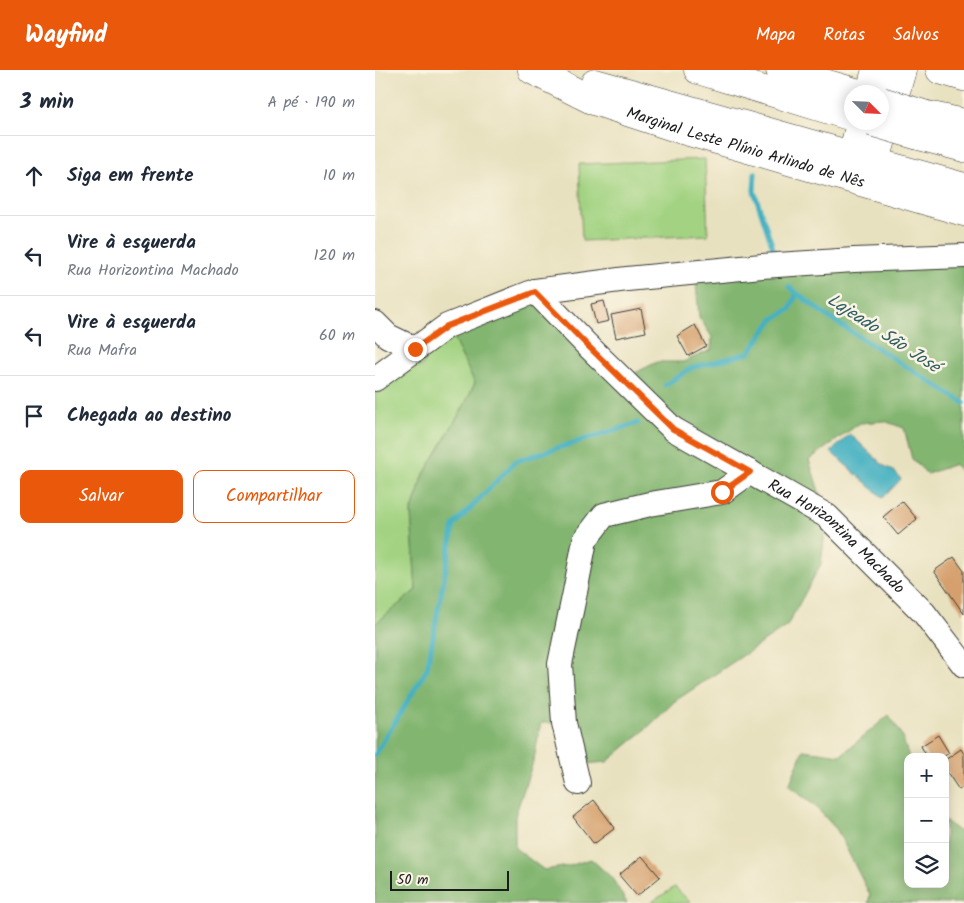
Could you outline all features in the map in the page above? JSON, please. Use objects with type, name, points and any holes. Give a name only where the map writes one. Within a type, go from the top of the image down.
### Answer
[{"type":"main road","name":"Marginal Leste Plínio Arlindo de Nês","points":[[532,70],[594,101],[679,129],[860,170],[964,188]]},
{"type":"main road","name":"Marginal Leste Plínio Arlindo de Nês","points":[[550,70],[860,170],[964,212]]},
{"type":"main road","points":[[698,70],[821,95],[844,93]]},
{"type":"main road","points":[[780,70],[821,95],[844,112]]},
{"type":"main road","points":[[872,85],[876,70]]},
{"type":"main road","points":[[860,170],[902,70]]},
{"type":"main road","points":[[939,70],[964,77]]},
{"type":"main road","points":[[889,106],[964,148]]},
{"type":"main road","points":[[889,123],[923,126],[964,123]]},
{"type":"main road","points":[[860,170],[861,130]]},
{"type":"street","points":[[375,379],[447,326],[535,292],[627,279],[752,267],[854,260],[964,256]]},
{"type":"street","name":"Rua Horizontina Machado","points":[[535,292],[673,429],[827,516],[924,613],[964,665]]},
{"type":"street","points":[[375,324],[388,336],[415,349]]},
{"type":"street","points":[[578,782],[564,723],[560,664],[585,540],[604,515],[650,504],[722,492],[750,472]]},
{"type":"green space","points":[[705,159],[708,235],[582,241],[579,164]]},
{"type":"green space","points":[[964,256],[964,477],[955,464],[927,474],[912,459],[904,428],[884,421],[860,423],[809,460],[827,516],[821,564],[787,626],[675,701],[607,762],[574,765],[564,723],[541,723],[534,759],[515,816],[515,848],[544,870],[569,866],[591,859],[612,878],[627,903],[375,903],[375,624],[416,590],[411,513],[424,474],[465,404],[475,383],[447,326],[535,291],[623,379],[657,362],[683,362],[711,350],[712,337],[699,317],[695,272]]},
{"type":"green space","points":[[447,326],[475,383],[465,404],[424,474],[411,513],[416,590],[375,624],[375,379]]},
{"type":"green space","points":[[889,715],[902,736],[908,753],[904,753],[904,888],[949,888],[949,824],[964,835],[964,903],[868,903],[870,895],[837,830],[815,806],[789,786],[803,750],[841,755]]},
{"type":"green space","points":[[675,887],[691,903],[650,903]]},
{"type":"water","points":[[850,434],[901,479],[883,498],[831,452]]},
{"type":"building","points":[[604,301],[609,321],[596,324],[591,304]]},
{"type":"building","points":[[641,309],[646,332],[616,338],[611,315]]},
{"type":"building","points":[[695,325],[706,346],[688,356],[677,336]]},
{"type":"building","points":[[902,501],[917,519],[898,535],[883,517]]},
{"type":"building","points":[[954,557],[964,571],[964,614],[934,571]]},
{"type":"building","points":[[938,735],[949,753],[925,753],[921,746]]},
{"type":"building","points":[[961,749],[964,754],[964,786],[959,790],[949,775],[949,757]]},
{"type":"building","points":[[594,800],[615,828],[594,844],[573,817]]},
{"type":"building","points":[[642,856],[660,877],[637,896],[619,875]]},
{"type":"waterway","name":"Lajeado São José","points":[[755,173],[754,191],[773,248]]},
{"type":"waterway","name":"Lajeado São José","points":[[789,287],[828,317],[964,403]]},
{"type":"waterway","points":[[665,385],[691,368],[749,353],[772,320],[790,309],[797,293]]},
{"type":"waterway","points":[[375,755],[427,669],[454,525],[516,461],[638,423]]},
{"type":"route","points":[[415,349],[447,326],[535,292],[673,429],[750,472],[722,492]]}]
